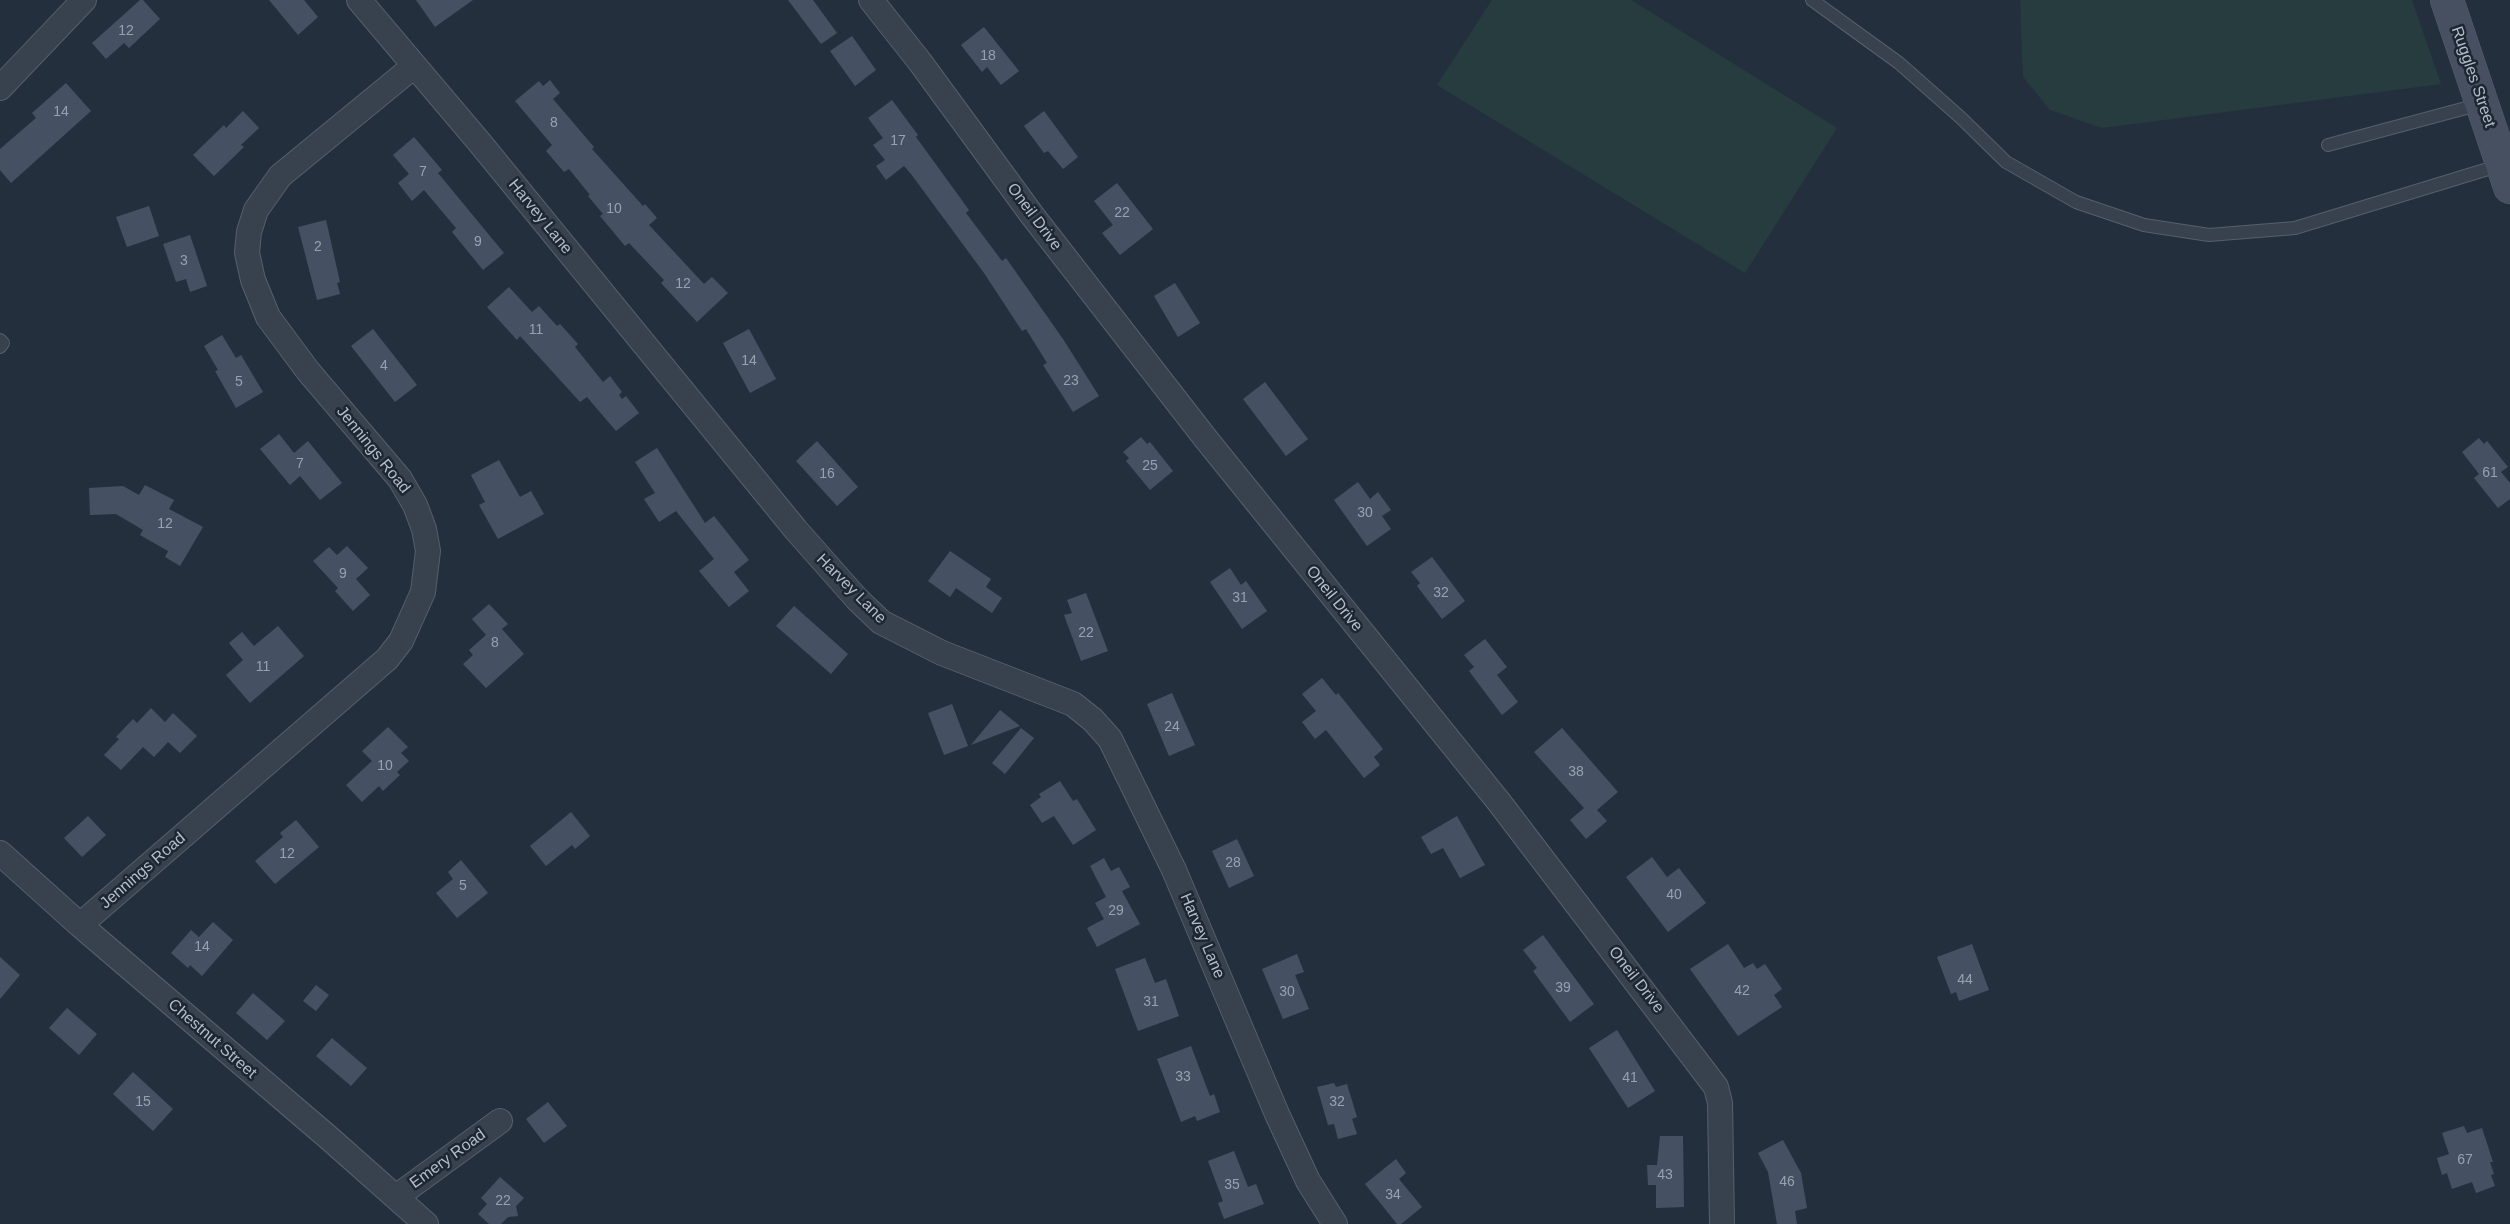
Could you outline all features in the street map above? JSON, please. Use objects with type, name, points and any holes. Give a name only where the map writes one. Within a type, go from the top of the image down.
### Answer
[{"type":"street","points":[[0,88],[84,0]]},
{"type":"street","name":"Harvey Lane","points":[[359,0],[796,530],[881,622],[942,653],[1073,704],[1093,720],[1110,739],[1178,880],[1308,1181],[1335,1224]]},
{"type":"street","name":"Oneil Drive","points":[[871,0],[920,62],[1039,224],[1192,420],[1499,802],[1716,1087],[1720,1124],[1722,1224]]},
{"type":"street","name":"Ruggles Street","points":[[2447,0],[2506,176]]},
{"type":"street","name":"Jennings Road","points":[[80,925],[387,659],[401,640],[423,592],[428,551],[415,505],[400,479],[308,371],[268,317],[253,280],[247,253],[249,232],[256,210],[280,176],[414,66]]},
{"type":"street","name":"Chestnut Street","points":[[0,853],[426,1224]]},
{"type":"street","name":"Emery Road","points":[[396,1197],[500,1121]]},
{"type":"lane","points":[[1812,0],[1899,63],[2006,162],[2076,202],[2144,225],[2210,235],[2295,228],[2506,176]]},
{"type":"lane","points":[[2328,146],[2482,104]]},
{"type":"lane","points":[[0,340],[3,344],[0,347]]},
{"type":"green space","points":[[1492,0],[1631,0],[1837,128],[1745,273],[1437,85]]},
{"type":"green space","points":[[2020,0],[2412,0],[2441,84],[2102,128],[2050,110],[2023,77]]},
{"type":"building","points":[[140,0],[143,0],[160,19],[129,48],[124,43],[106,59],[92,43]]},
{"type":"building","points":[[269,0],[304,0],[318,17],[298,35]]},
{"type":"building","points":[[416,0],[473,0],[435,27]]},
{"type":"building","points":[[788,0],[813,0],[837,33],[821,44]]},
{"type":"building","points":[[984,27],[1019,71],[1001,85],[987,67],[982,72],[961,45]]},
{"type":"building","points":[[852,36],[876,70],[855,86],[830,51]]},
{"type":"building","points":[[550,80],[560,93],[553,99],[594,147],[592,149],[643,206],[645,204],[657,218],[649,225],[704,284],[712,277],[728,293],[697,322],[661,283],[664,280],[629,243],[625,246],[600,216],[603,214],[569,169],[564,172],[546,151],[552,145],[515,101],[539,81],[543,86]]},
{"type":"building","points":[[66,83],[91,111],[11,183],[0,170],[0,149],[36,118],[32,113]]},
{"type":"building","points":[[892,100],[969,210],[966,213],[1002,261],[1006,258],[1063,339],[1099,396],[1073,412],[1043,365],[1047,363],[1026,329],[1022,331],[984,273],[911,174],[904,166],[886,180],[876,166],[885,160],[873,145],[883,138],[868,118]]},
{"type":"building","points":[[243,111],[259,128],[241,145],[244,147],[214,176],[193,155],[224,125],[226,128]]},
{"type":"building","points":[[1044,111],[1078,157],[1063,169],[1048,151],[1044,153],[1024,126]]},
{"type":"building","points":[[414,137],[442,170],[438,173],[504,253],[483,270],[452,232],[456,228],[424,190],[412,201],[398,183],[409,174],[393,155]]},
{"type":"building","points":[[1117,183],[1153,229],[1120,255],[1102,233],[1113,225],[1094,201]]},
{"type":"building","points":[[149,206],[159,236],[127,247],[116,217]]},
{"type":"building","points":[[326,220],[340,282],[337,283],[340,294],[317,300],[298,227]]},
{"type":"building","points":[[190,235],[207,286],[190,292],[186,279],[176,282],[163,244]]},
{"type":"building","points":[[1175,283],[1200,323],[1178,337],[1154,296]]},
{"type":"building","points":[[509,287],[532,312],[539,306],[557,326],[560,324],[578,344],[575,347],[603,382],[610,376],[622,392],[619,395],[622,399],[626,396],[639,413],[616,431],[587,397],[580,402],[520,336],[517,340],[487,307]]},
{"type":"building","points":[[373,329],[417,385],[395,402],[351,346]]},
{"type":"building","points":[[749,329],[776,379],[750,393],[723,343]]},
{"type":"building","points":[[222,335],[236,358],[241,355],[263,392],[236,408],[204,346]]},
{"type":"building","points":[[1265,382],[1308,439],[1286,456],[1243,399]]},
{"type":"building","points":[[279,434],[294,453],[308,441],[342,483],[320,500],[300,476],[290,485],[260,449]]},
{"type":"building","points":[[1141,437],[1147,444],[1150,442],[1173,471],[1150,490],[1126,461],[1129,458],[1123,452]]},
{"type":"building","points":[[2479,438],[2484,444],[2487,441],[2508,467],[2501,472],[2510,483],[2510,499],[2498,508],[2474,478],[2479,474],[2462,452]]},
{"type":"building","points":[[817,441],[858,487],[837,506],[796,461]]},
{"type":"building","points":[[657,448],[705,523],[714,516],[749,560],[734,572],[749,591],[729,607],[699,571],[714,559],[676,511],[659,522],[644,499],[655,493],[635,462]]},
{"type":"building","points":[[499,460],[520,497],[531,491],[544,514],[498,539],[479,505],[485,502],[471,475]]},
{"type":"building","points":[[1358,482],[1370,499],[1378,492],[1391,510],[1382,516],[1391,529],[1367,546],[1334,500]]},
{"type":"building","points":[[145,485],[174,500],[169,509],[203,527],[180,566],[165,557],[168,551],[140,535],[143,530],[116,514],[90,515],[89,488],[123,486],[139,495]]},
{"type":"building","points":[[347,546],[368,568],[356,579],[370,595],[353,611],[335,591],[338,588],[313,561],[329,547],[337,555]]},
{"type":"building","points":[[950,551],[991,579],[986,587],[1002,598],[992,613],[956,588],[950,597],[928,581]]},
{"type":"building","points":[[1432,557],[1465,601],[1442,619],[1417,586],[1420,583],[1411,572]]},
{"type":"building","points":[[1230,568],[1241,585],[1246,581],[1267,611],[1242,629],[1210,582]]},
{"type":"building","points":[[1086,593],[1108,651],[1081,661],[1064,615],[1072,613],[1067,600]]},
{"type":"building","points":[[489,604],[508,624],[502,629],[524,654],[486,688],[463,664],[473,655],[469,650],[486,635],[472,619]]},
{"type":"building","points":[[794,606],[848,654],[831,674],[776,626]]},
{"type":"building","points":[[278,626],[304,656],[250,703],[226,675],[243,660],[229,643],[242,632],[254,646]]},
{"type":"building","points":[[1485,639],[1507,667],[1497,675],[1518,702],[1502,715],[1469,671],[1474,667],[1464,655]]},
{"type":"building","points":[[1322,678],[1336,695],[1338,693],[1383,749],[1374,757],[1380,765],[1364,778],[1326,730],[1315,739],[1302,722],[1316,711],[1302,694]]},
{"type":"building","points":[[1172,693],[1195,745],[1169,756],[1147,704]]},
{"type":"building","points":[[952,704],[968,746],[944,755],[928,713]]},
{"type":"building","points":[[151,708],[165,722],[173,713],[197,736],[180,753],[168,742],[154,757],[143,747],[121,770],[104,755],[119,739],[116,737],[133,719],[137,723]]},
{"type":"building","points":[[1000,710],[1020,726],[971,745]]},
{"type":"building","points":[[388,727],[408,747],[401,753],[409,761],[397,772],[400,775],[383,791],[379,786],[362,802],[346,785],[372,761],[362,751]]},
{"type":"building","points":[[1021,728],[1034,738],[1005,774],[992,763]]},
{"type":"building","points":[[1562,728],[1618,792],[1597,810],[1607,821],[1586,839],[1570,820],[1584,808],[1534,752]]},
{"type":"building","points":[[1060,781],[1073,801],[1077,799],[1096,830],[1073,845],[1054,816],[1042,823],[1030,805],[1041,797],[1039,794]]},
{"type":"building","points":[[571,812],[590,836],[575,849],[572,845],[546,866],[530,846]]},
{"type":"building","points":[[88,816],[106,835],[82,857],[64,838]]},
{"type":"building","points":[[1457,816],[1485,865],[1460,878],[1443,848],[1431,854],[1421,837]]},
{"type":"building","points":[[296,820],[319,847],[275,884],[255,861],[283,837],[280,833]]},
{"type":"building","points":[[1237,839],[1254,876],[1229,888],[1212,851]]},
{"type":"building","points":[[1652,857],[1667,877],[1679,868],[1706,903],[1668,932],[1626,877]]},
{"type":"building","points":[[1104,858],[1111,871],[1119,867],[1130,887],[1122,891],[1140,924],[1097,947],[1087,928],[1104,919],[1095,903],[1106,897],[1090,866]]},
{"type":"building","points":[[461,860],[488,893],[457,918],[436,893],[453,879],[448,872]]},
{"type":"building","points":[[213,922],[233,940],[202,976],[190,965],[188,968],[171,953],[191,930],[199,937]]},
{"type":"building","points":[[1543,935],[1594,1004],[1570,1022],[1533,971],[1537,968],[1523,950]]},
{"type":"building","points":[[1728,944],[1744,968],[1753,963],[1757,969],[1765,964],[1782,989],[1774,995],[1782,1007],[1738,1036],[1690,969]]},
{"type":"building","points":[[1972,944],[1989,990],[1959,1001],[1956,992],[1951,994],[1937,957]]},
{"type":"building","points":[[1297,954],[1304,972],[1295,975],[1309,1009],[1283,1019],[1262,969]]},
{"type":"building","points":[[0,957],[20,975],[0,999]]},
{"type":"building","points":[[1145,958],[1155,983],[1166,979],[1179,1016],[1138,1031],[1115,969]]},
{"type":"building","points":[[316,985],[329,995],[316,1011],[303,1001]]},
{"type":"building","points":[[253,993],[285,1021],[267,1040],[236,1013]]},
{"type":"building","points":[[67,1008],[97,1034],[79,1055],[49,1028]]},
{"type":"building","points":[[1617,1030],[1655,1091],[1628,1108],[1589,1048]]},
{"type":"building","points":[[332,1038],[367,1068],[351,1086],[316,1056]]},
{"type":"building","points":[[1191,1046],[1210,1096],[1214,1094],[1220,1112],[1197,1121],[1195,1116],[1181,1122],[1157,1059]]},
{"type":"building","points":[[133,1072],[173,1109],[153,1131],[113,1094]]},
{"type":"building","points":[[1334,1083],[1336,1087],[1347,1084],[1357,1117],[1352,1119],[1357,1134],[1338,1139],[1334,1124],[1328,1125],[1317,1087]]},
{"type":"building","points":[[548,1102],[567,1126],[544,1143],[526,1119]]},
{"type":"building","points":[[2464,1126],[2467,1133],[2482,1128],[2493,1162],[2490,1162],[2494,1174],[2491,1175],[2495,1186],[2476,1193],[2472,1182],[2452,1189],[2447,1173],[2442,1175],[2437,1158],[2449,1154],[2442,1133]]},
{"type":"building","points":[[1660,1136],[1683,1136],[1684,1207],[1656,1208],[1656,1185],[1648,1185],[1647,1165],[1657,1165]]},
{"type":"building","points":[[1783,1140],[1801,1173],[1807,1208],[1795,1211],[1797,1224],[1777,1224],[1768,1172],[1758,1153]]},
{"type":"building","points":[[1234,1151],[1248,1187],[1256,1184],[1264,1204],[1224,1219],[1218,1203],[1223,1201],[1208,1161]]},
{"type":"building","points":[[1396,1159],[1406,1173],[1399,1179],[1422,1207],[1401,1224],[1397,1224],[1365,1184]]},
{"type":"building","points":[[500,1177],[524,1198],[516,1206],[518,1216],[508,1217],[501,1224],[489,1224],[478,1214],[487,1204],[481,1198]]}]
